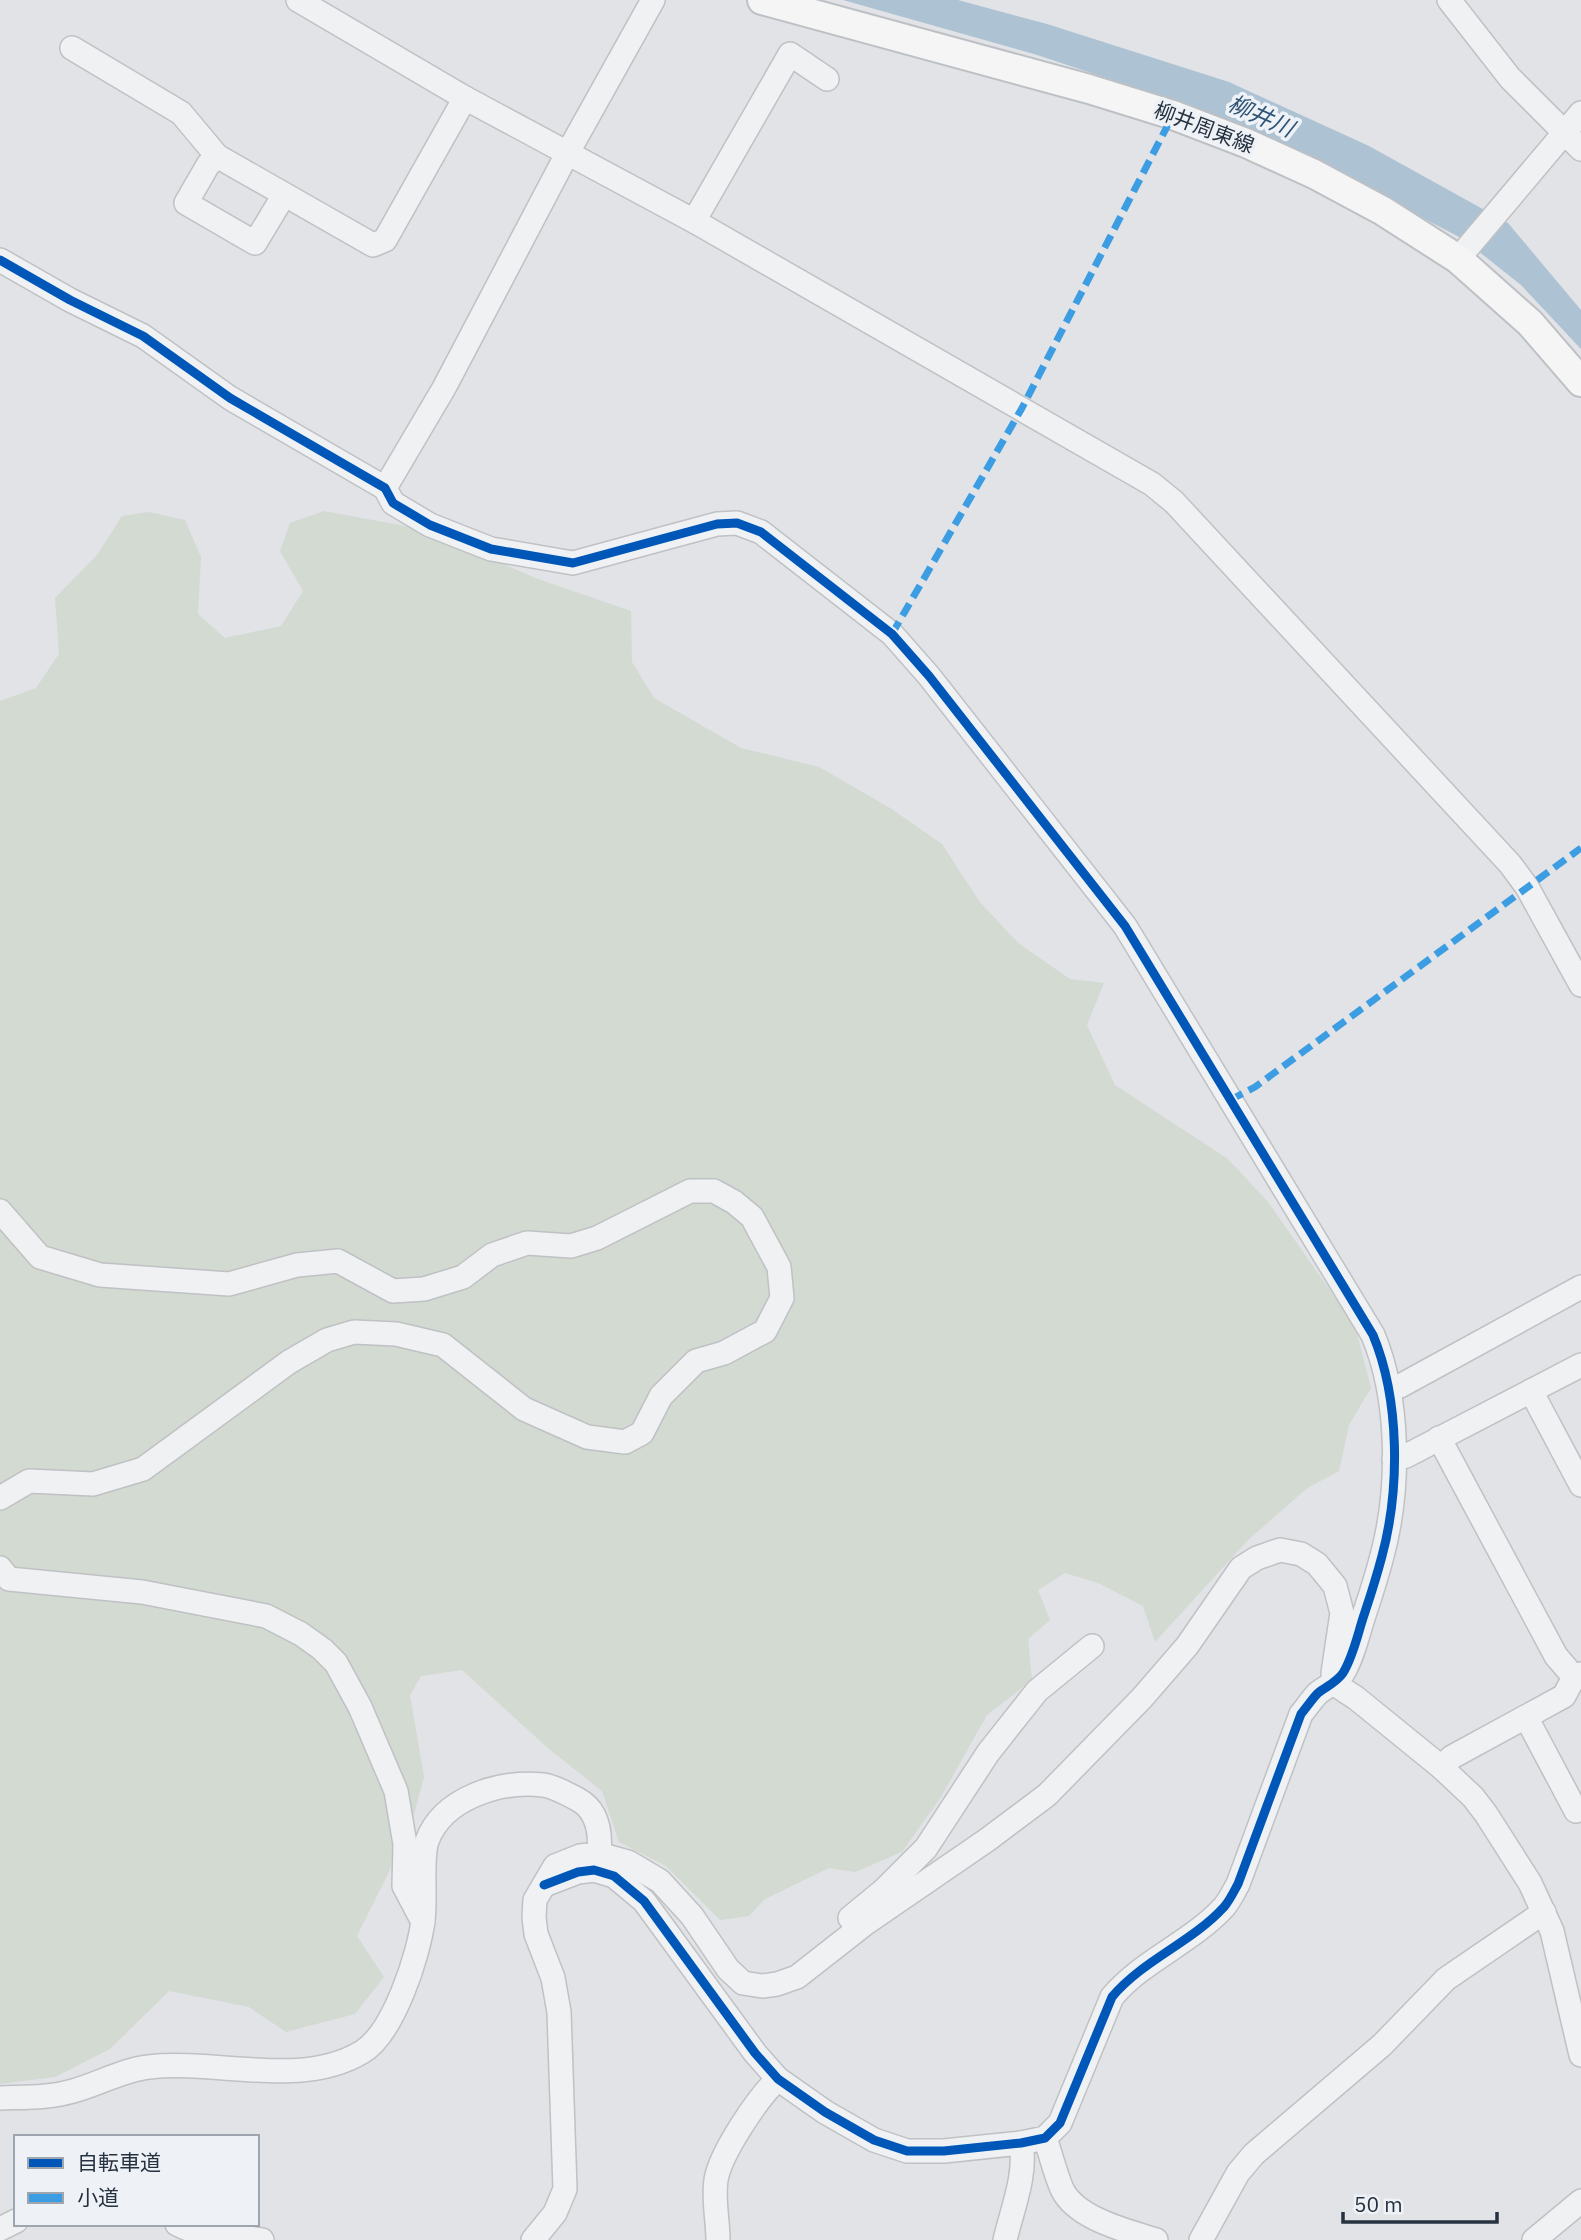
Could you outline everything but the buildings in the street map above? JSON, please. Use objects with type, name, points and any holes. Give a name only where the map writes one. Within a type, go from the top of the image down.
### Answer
[{"type":"main road","name":"柳井周東線","points":[[762,0],[1173,115],[1246,143],[1314,174],[1461,254],[1530,323],[1581,382]]},
{"type":"street","points":[[298,0],[567,155],[694,221],[1152,484],[1174,502],[1510,864],[1527,887],[1581,985]]},
{"type":"street","points":[[384,488],[444,388],[567,155],[653,0]]},
{"type":"street","points":[[1449,0],[1510,78],[1581,149]]},
{"type":"street","points":[[72,48],[181,113],[217,156],[373,245],[385,240],[465,98]]},
{"type":"street","points":[[694,221],[790,54],[827,79]]},
{"type":"street","points":[[1461,254],[1581,113]]},
{"type":"street","points":[[217,156],[208,165],[186,203],[255,243],[284,195]]},
{"type":"street","points":[[0,260],[70,300],[143,336],[230,398],[384,488],[393,503],[430,525],[491,549],[573,563],[717,524],[737,523],[761,532],[892,634],[929,676],[1125,926],[1373,1335],[1384,1359],[1394,1459],[1390,1513],[1383,1555],[1350,1657],[1342,1674],[1318,1693],[1301,1714],[1238,1884],[1226,1905],[1207,1923],[1125,1981],[1111,1997],[1060,2123],[1045,2138],[944,2151],[907,2151],[874,2140],[825,2112],[778,2079],[755,2053],[644,1901],[614,1876],[594,1870],[578,1872],[544,1885]]},
{"type":"street","points":[[0,1211],[40,1257],[100,1275],[229,1284],[297,1265],[338,1261],[393,1291],[424,1289],[463,1277],[492,1255],[527,1243],[571,1245],[597,1238],[690,1191],[713,1191],[734,1202],[752,1217],[779,1267],[782,1298],[765,1331],[724,1353],[696,1362],[661,1396],[642,1433],[625,1442],[587,1437],[524,1409],[443,1345],[396,1334],[354,1332],[327,1340],[289,1362],[143,1469],[93,1483],[29,1481],[0,1498]]},
{"type":"street","points":[[1389,1388],[1400,1386],[1581,1287]]},
{"type":"street","points":[[1394,1459],[1406,1456],[1581,1365]]},
{"type":"street","points":[[1531,1391],[1581,1485]]},
{"type":"street","points":[[1439,1438],[1556,1656],[1577,1675],[1564,1696],[1452,1757],[1441,1767]]},
{"type":"street","points":[[533,2240],[555,2213],[565,2189],[559,2012],[553,1978],[536,1934],[534,1917],[535,1900],[555,1866],[580,1856],[599,1854],[628,1861],[660,1881],[692,1916],[728,1969],[743,1983],[762,1986],[797,1977],[866,1923],[1047,1795],[1142,1698],[1186,1646],[1241,1568],[1257,1558],[1280,1550],[1301,1554],[1317,1564],[1335,1586],[1342,1613],[1333,1669],[1334,1683]]},
{"type":"street","points":[[0,1568],[9,1579],[142,1592],[265,1616],[301,1634],[322,1649],[336,1663],[360,1707],[396,1791],[405,1844],[404,1886],[423,1922]]},
{"type":"street","points":[[797,1977],[796,1967],[803,1955],[884,1890],[926,1848],[988,1753],[1037,1691],[1092,1646]]},
{"type":"street","points":[[1334,1683],[1441,1767],[1473,1797],[1486,1814],[1530,1883],[1552,1931],[1581,2055]]},
{"type":"street","points":[[1526,1717],[1576,1811]]},
{"type":"street","points":[[0,2098],[51,2097],[76,2091],[123,2072],[150,2067],[307,2070],[339,2064],[365,2051],[384,2030],[408,1982],[423,1922],[427,1842],[439,1820],[456,1806],[482,1792],[508,1785],[546,1785],[581,1801],[596,1818],[601,1836],[599,1854]]},
{"type":"street","points":[[1201,2240],[1238,2173],[1254,2154],[1382,2045],[1446,1979],[1544,1912]]},
{"type":"street","points":[[718,2240],[716,2181],[720,2165],[760,2098],[778,2079]]},
{"type":"street","points":[[1045,2138],[1063,2192],[1081,2210],[1107,2224],[1156,2240]]},
{"type":"street","points":[[1004,2240],[1019,2179],[1023,2155],[1021,2143]]},
{"type":"street","points":[[1534,2240],[1581,2201]]},
{"type":"street","points":[[181,2226],[194,2233],[214,2237],[239,2236],[262,2240]]},
{"type":"shaded area","points":[[324,511],[421,529],[538,579],[631,611],[632,662],[654,698],[741,748],[819,767],[890,808],[942,844],[979,901],[1018,943],[1070,979],[1104,983],[1087,1025],[1115,1085],[1228,1159],[1268,1202],[1355,1326],[1371,1388],[1349,1425],[1339,1471],[1306,1489],[1247,1541],[1155,1642],[1143,1606],[1098,1583],[1065,1573],[1038,1590],[1050,1620],[1028,1639],[1032,1680],[987,1715],[941,1797],[902,1852],[855,1872],[829,1868],[765,1899],[749,1916],[720,1920],[666,1866],[619,1842],[602,1791],[549,1749],[462,1670],[421,1676],[410,1695],[424,1777],[415,1811],[357,1936],[384,1977],[355,2014],[286,2032],[249,2007],[169,1991],[110,2049],[55,2077],[0,2084],[0,701],[36,688],[59,654],[55,598],[97,555],[122,516],[149,512],[185,520],[201,557],[198,614],[225,638],[281,626],[303,591],[280,551],[290,523]]},
{"type":"water","name":"柳井川","points":[[843,0],[958,0],[1047,24],[1229,82],[1369,146],[1508,223],[1581,310],[1581,349],[1521,285],[1463,239],[1279,143],[1191,106],[1034,54]]},
{"type":"marked path","points":[[892,634],[1022,408],[1173,115]]},
{"type":"marked path","points":[[1230,1100],[1255,1087],[1581,848]]},
{"type":"cycle path","points":[[0,260],[70,300],[143,336],[230,398],[385,488],[393,503],[430,525],[491,549],[573,563],[717,524],[737,523],[761,532],[892,634],[929,676],[1125,926],[1373,1335],[1382,1360],[1392,1416],[1392,1502],[1382,1556],[1347,1666],[1341,1676],[1318,1693],[1301,1714],[1238,1884],[1228,1901],[1211,1920],[1138,1972],[1112,1997],[1060,2123],[1045,2138],[944,2151],[907,2151],[874,2140],[825,2112],[778,2079],[755,2053],[644,1901],[614,1876],[594,1870],[578,1872],[544,1885]]}]
